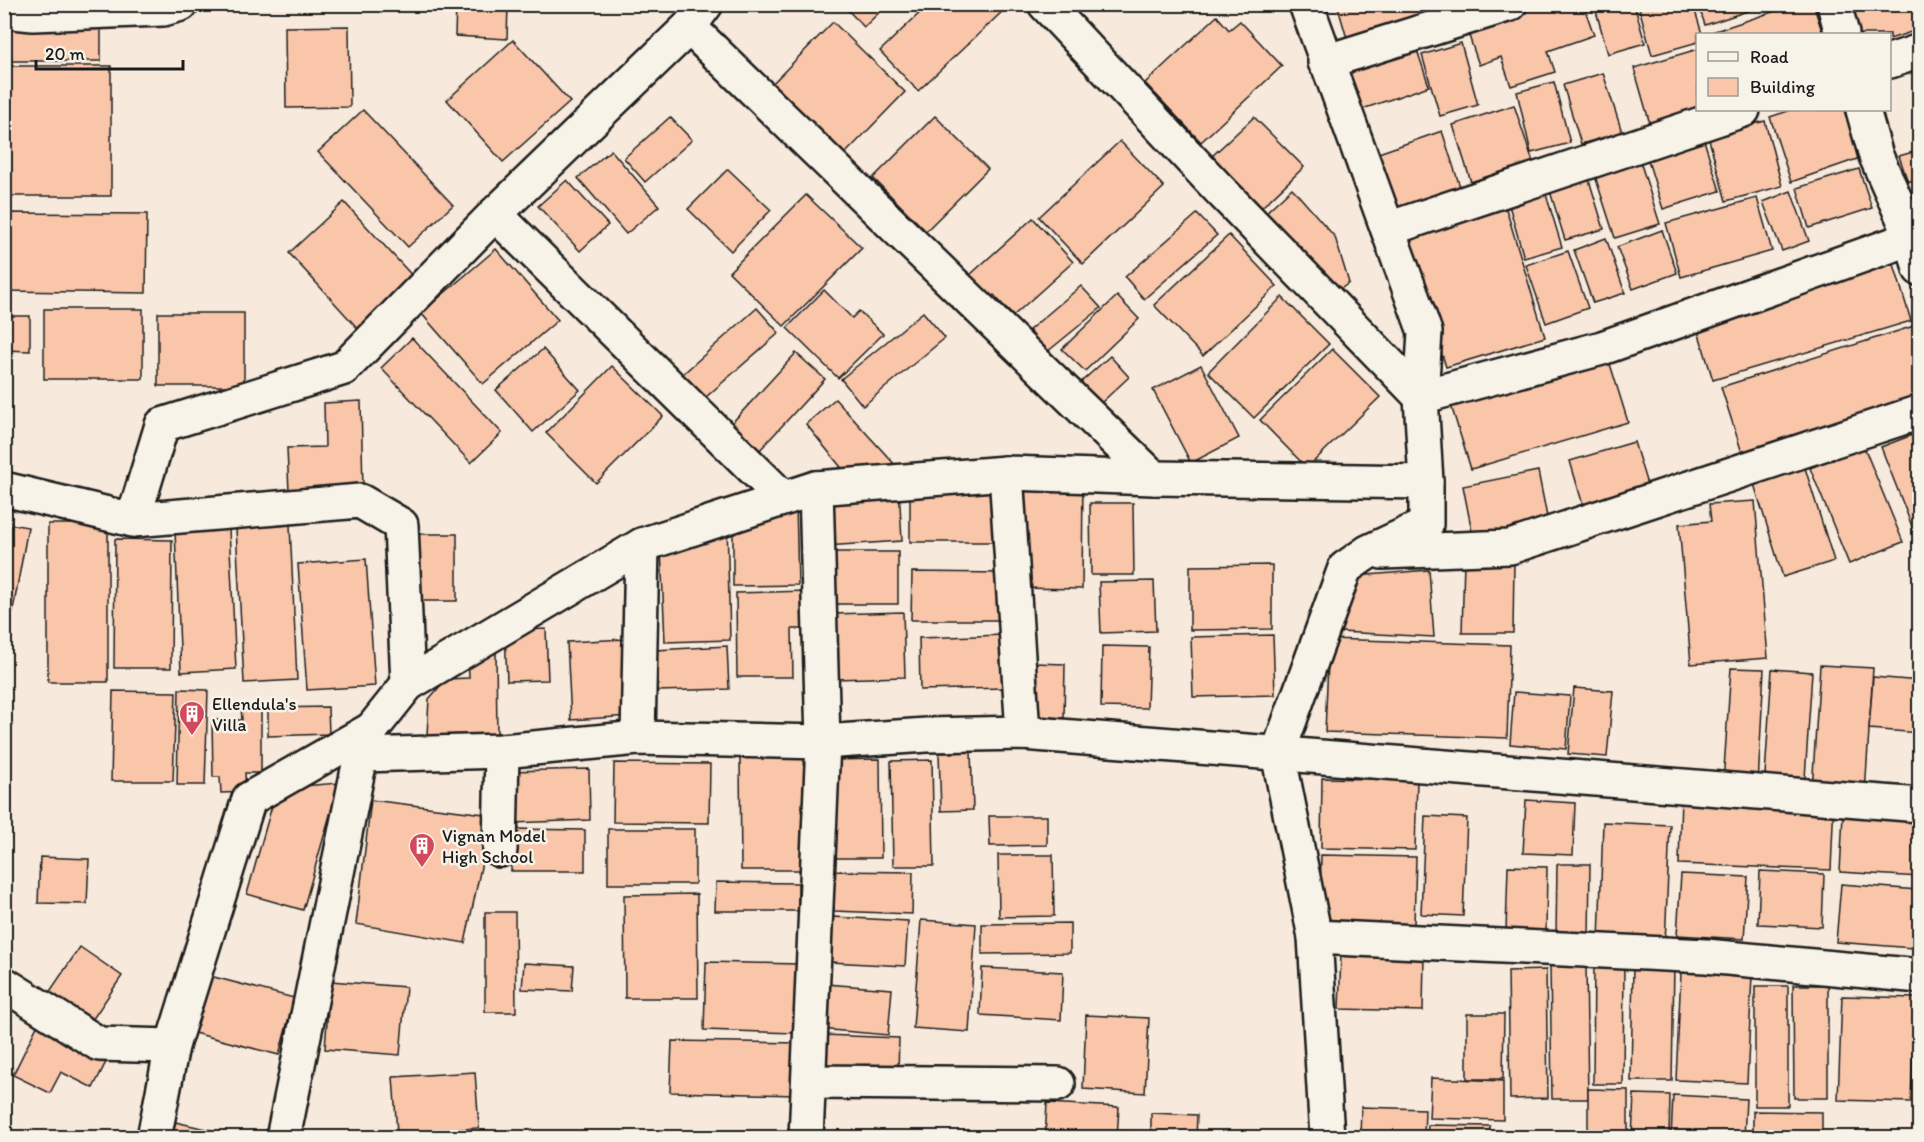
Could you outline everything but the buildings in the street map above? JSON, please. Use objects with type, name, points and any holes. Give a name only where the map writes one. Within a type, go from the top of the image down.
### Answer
[{"type":"street","points":[[4,11],[33,14],[104,12],[163,9],[181,4]]},
{"type":"street","points":[[1045,4],[1217,187],[1421,397]]},
{"type":"street","points":[[1306,4],[1325,62],[1425,332],[1421,397],[1426,525],[1368,552],[1345,568],[1278,753],[1315,938],[1328,1137]]},
{"type":"street","points":[[1325,62],[1510,4]]},
{"type":"street","points":[[1834,4],[1842,33]]},
{"type":"street","points":[[133,520],[162,425],[344,368],[495,214],[698,16],[1154,478]]},
{"type":"street","points":[[1891,61],[1920,51]]},
{"type":"street","points":[[1388,229],[1740,111]]},
{"type":"street","points":[[1863,111],[1876,156],[1916,236],[1920,269]]},
{"type":"street","points":[[495,214],[783,498]]},
{"type":"street","points":[[1421,397],[1602,348],[1916,236]]},
{"type":"street","points":[[1368,552],[1510,546],[1920,412]]},
{"type":"street","points":[[283,1137],[367,742],[408,684],[642,545],[816,488],[1006,473],[1154,478],[1426,482]]},
{"type":"street","points":[[1006,473],[1023,733]]},
{"type":"street","points":[[806,1137],[823,742],[816,488]]},
{"type":"street","points":[[4,489],[133,520],[360,501],[401,525],[408,684]]},
{"type":"street","points":[[638,738],[642,545]]},
{"type":"street","points":[[154,1137],[172,1046],[249,799],[367,742],[502,751],[638,738],[823,742],[927,735],[1023,733],[1920,805]]},
{"type":"street","points":[[500,850],[502,751]]},
{"type":"street","points":[[1315,938],[1706,956],[1920,976]]},
{"type":"street","points":[[4,984],[99,1044],[172,1046]]},
{"type":"street","points":[[809,1082],[1058,1084]]},
{"type":"place","name":"Ellendula's Villa","points":[[192,737]]},
{"type":"place","name":"Vignan Model High School","points":[[422,869]]}]
